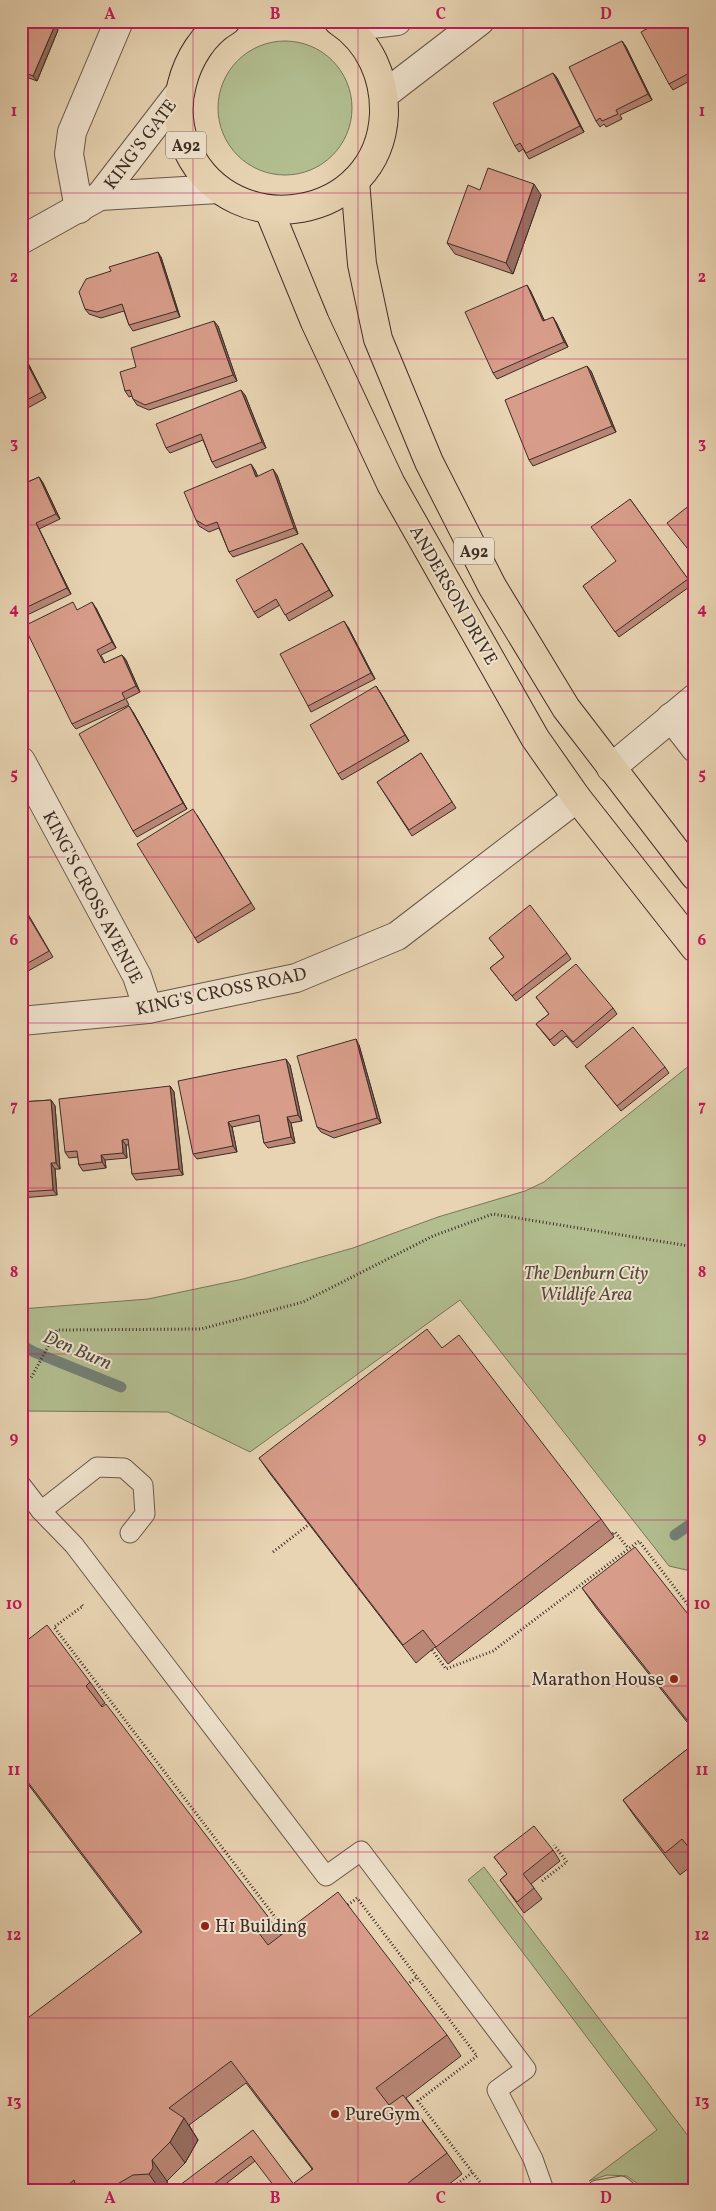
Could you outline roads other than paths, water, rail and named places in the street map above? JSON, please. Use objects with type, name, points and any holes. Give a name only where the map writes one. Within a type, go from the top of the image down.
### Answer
[{"type":"main road","name":"A92","points":[[214,27],[194,54],[185,72],[180,92],[179,109],[185,144],[204,176],[218,189],[240,202],[269,210],[300,209],[330,200],[355,181],[368,165],[383,130],[385,94],[378,69],[365,46],[342,24]]},
{"type":"main road","name":"A92","points":[[355,181],[362,264],[378,339],[429,462],[492,586],[566,708],[695,876]]},
{"type":"main road","name":"ANDERSON DRIVE","points":[[269,210],[315,322],[391,484],[535,738],[577,798],[695,948]]},
{"type":"street","points":[[90,203],[69,154],[72,132],[120,21]]},
{"type":"street","points":[[342,24],[397,21]]},
{"type":"street","points":[[385,94],[480,21]]},
{"type":"street","name":"KING'S GATE","points":[[90,203],[180,92]]},
{"type":"street","name":"KING'S GATE","points":[[21,240],[90,203],[218,189]]},
{"type":"street","points":[[611,768],[695,698]]},
{"type":"street","points":[[671,717],[695,748]]},
{"type":"street","name":"KING'S CROSS AVENUE","points":[[21,761],[138,976],[148,1008]]},
{"type":"street","name":"KING'S CROSS ROAD","points":[[21,1021],[148,1008],[296,978],[397,936],[577,798]]},
{"type":"lane","points":[[41,1511],[97,1467],[124,1468],[143,1485],[145,1514],[130,1533]]},
{"type":"lane","points":[[21,1485],[41,1511],[74,1545],[326,1876],[361,1851],[521,2062],[526,2069],[497,2090],[533,2158],[544,2190]]},
{"type":"lane","points":[[597,2190],[622,2186],[626,2190]]},
{"type":"waterway","name":"Den Burn","points":[[21,1345],[121,1387]]},
{"type":"waterway","name":"Den Burn","points":[[675,1535],[695,1521]]},
{"type":"place","name":"Marathon House","points":[[674,1679]]},
{"type":"place","name":"H1 Building","points":[[205,1926]]},
{"type":"place","name":"PureGym","points":[[335,2114]]},
{"type":"park label","name":"The Denburn City Wildlife Area","points":[[586,1283]]}]
